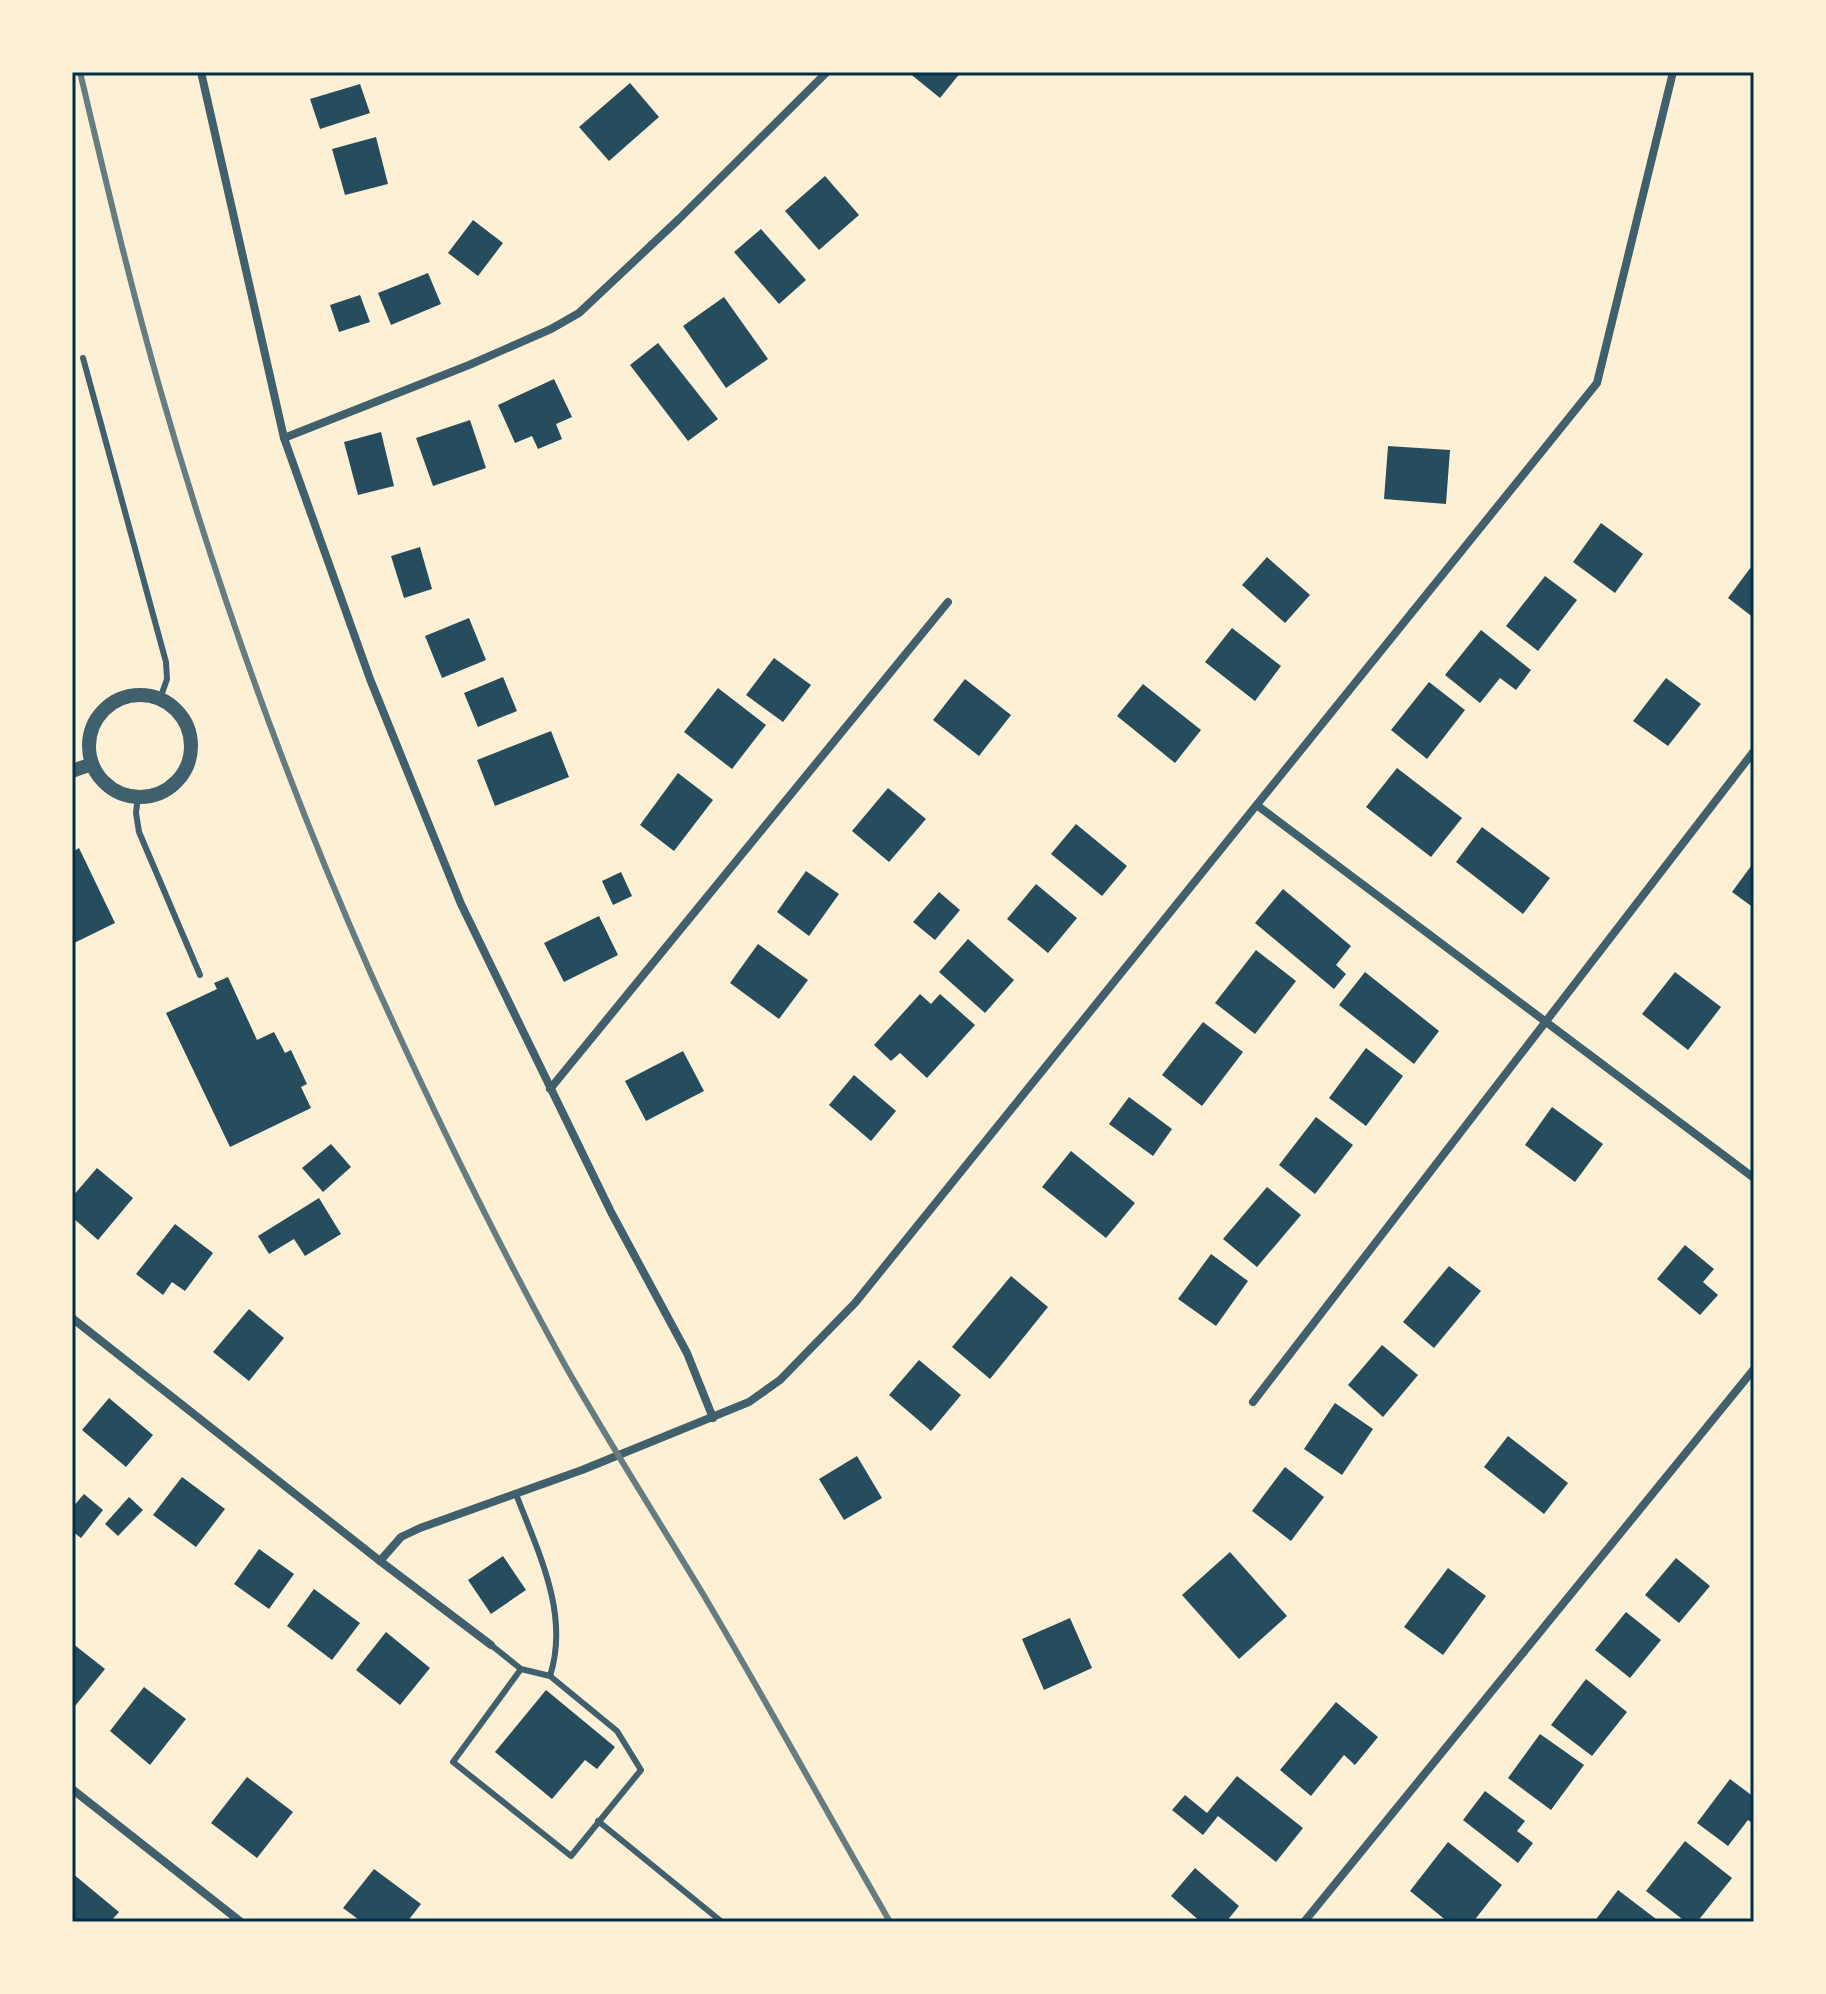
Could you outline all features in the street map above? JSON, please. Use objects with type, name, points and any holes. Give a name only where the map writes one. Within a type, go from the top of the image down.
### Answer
[{"type":"street","points":[[201,72],[284,438],[370,679],[461,904],[611,1212],[687,1353],[713,1418]]},
{"type":"street","points":[[284,438],[469,365],[551,329],[579,313],[827,72]]},
{"type":"street","points":[[380,1561],[409,1532],[516,1494],[749,1402],[780,1380],[855,1303],[1597,383],[1673,72]]},
{"type":"street","points":[[550,1089],[948,602]]},
{"type":"street","points":[[134,695],[160,699],[184,720],[190,742],[184,772],[168,788],[154,795],[123,794],[98,775],[92,764],[89,739],[94,724],[101,712],[119,699],[134,695]]},
{"type":"street","points":[[1253,1402],[1754,751]]},
{"type":"street","points":[[72,771],[92,764]]},
{"type":"street","points":[[1258,806],[1754,1178]]},
{"type":"street","points":[[72,1318],[491,1645]]},
{"type":"street","points":[[1304,1922],[1754,1369]]},
{"type":"street","points":[[72,1789],[241,1922]]},
{"type":"lane","points":[[83,358],[166,662],[167,679],[160,699]]},
{"type":"lane","points":[[138,796],[136,813],[139,832],[200,975]]},
{"type":"lane","points":[[516,1494],[556,1611],[557,1655],[550,1676]]},
{"type":"lane","points":[[491,1645],[521,1669],[550,1676],[617,1731],[641,1770],[571,1856],[453,1762],[521,1669]]},
{"type":"lane","points":[[598,1821],[722,1922]]},
{"type":"building","points":[[908,72],[961,72],[940,98]]},
{"type":"building","points":[[630,83],[659,117],[609,161],[579,127]]},
{"type":"building","points":[[360,84],[370,113],[320,129],[310,99]]},
{"type":"building","points":[[376,137],[388,184],[345,195],[332,149]]},
{"type":"building","points":[[825,176],[859,215],[819,250],[785,211]]},
{"type":"building","points":[[473,220],[503,243],[478,276],[448,253]]},
{"type":"building","points":[[761,229],[806,280],[779,304],[734,252]]},
{"type":"building","points":[[428,273],[441,304],[391,325],[378,293]]},
{"type":"building","points":[[360,295],[370,322],[339,332],[330,305]]},
{"type":"building","points":[[724,297],[768,359],[726,388],[683,326]]},
{"type":"building","points":[[658,343],[718,419],[688,441],[630,365]]},
{"type":"building","points":[[554,379],[572,417],[556,424],[562,439],[538,449],[532,436],[515,443],[498,405]]},
{"type":"building","points":[[470,420],[486,468],[433,486],[416,438]]},
{"type":"building","points":[[381,432],[394,486],[358,495],[344,442]]},
{"type":"building","points":[[1388,446],[1450,450],[1446,504],[1384,499]]},
{"type":"building","points":[[1601,523],[1643,554],[1615,593],[1573,562]]},
{"type":"building","points":[[420,547],[432,589],[404,598],[391,556]]},
{"type":"building","points":[[1267,557],[1310,595],[1285,623],[1242,585]]},
{"type":"building","points":[[1754,563],[1754,618],[1728,598]]},
{"type":"building","points":[[1545,576],[1577,600],[1538,651],[1506,626]]},
{"type":"building","points":[[469,618],[486,660],[442,678],[425,636]]},
{"type":"building","points":[[1232,628],[1281,666],[1255,701],[1205,662]]},
{"type":"building","points":[[1481,630],[1531,670],[1516,690],[1500,678],[1480,703],[1445,675]]},
{"type":"building","points":[[774,658],[811,685],[783,722],[746,695]]},
{"type":"building","points":[[503,677],[517,711],[478,727],[464,693]]},
{"type":"building","points":[[1666,678],[1701,704],[1668,746],[1633,721]]},
{"type":"building","points":[[965,679],[1011,715],[979,756],[933,720]]},
{"type":"building","points":[[1429,682],[1465,710],[1427,759],[1391,730]]},
{"type":"building","points":[[1143,684],[1201,730],[1175,763],[1117,716]]},
{"type":"building","points":[[718,688],[766,725],[732,769],[684,732]]},
{"type":"building","points":[[551,731],[569,777],[495,806],[477,760]]},
{"type":"building","points":[[1397,768],[1462,818],[1431,857],[1366,807]]},
{"type":"building","points":[[678,773],[713,800],[674,851],[640,825]]},
{"type":"building","points":[[888,788],[926,819],[889,862],[852,831]]},
{"type":"building","points":[[1076,824],[1127,866],[1102,896],[1051,854]]},
{"type":"building","points":[[1482,827],[1550,878],[1523,914],[1456,862]]},
{"type":"building","points":[[79,848],[115,923],[72,944],[72,852]]},
{"type":"building","points":[[1754,862],[1754,908],[1732,892]]},
{"type":"building","points":[[806,871],[839,894],[809,936],[777,912]]},
{"type":"building","points":[[621,872],[632,896],[613,905],[602,881]]},
{"type":"building","points":[[1036,884],[1077,918],[1048,953],[1007,919]]},
{"type":"building","points":[[1283,889],[1351,946],[1336,965],[1346,974],[1334,989],[1255,923]]},
{"type":"building","points":[[939,892],[960,910],[935,940],[913,922]]},
{"type":"building","points":[[599,916],[618,955],[564,982],[544,943]]},
{"type":"building","points":[[968,939],[1014,980],[985,1013],[939,972]]},
{"type":"building","points":[[758,944],[808,980],[779,1019],[730,983]]},
{"type":"building","points":[[1256,950],[1296,981],[1255,1034],[1215,1003]]},
{"type":"building","points":[[1365,972],[1439,1031],[1414,1064],[1339,1005]]},
{"type":"building","points":[[1675,972],[1721,1007],[1688,1050],[1642,1014]]},
{"type":"building","points":[[228,977],[257,1040],[274,1032],[285,1053],[291,1050],[307,1084],[301,1087],[311,1108],[230,1147],[166,1013],[217,989],[214,983]]},
{"type":"building","points":[[920,994],[931,1004],[940,994],[975,1025],[927,1078],[900,1053],[891,1061],[874,1045]]},
{"type":"building","points":[[1203,1022],[1243,1052],[1202,1106],[1162,1075]]},
{"type":"building","points":[[1366,1048],[1403,1076],[1366,1126],[1329,1098]]},
{"type":"building","points":[[683,1051],[704,1091],[646,1121],[625,1081]]},
{"type":"building","points":[[854,1075],[896,1111],[871,1141],[829,1105]]},
{"type":"building","points":[[1129,1097],[1172,1129],[1153,1156],[1109,1124]]},
{"type":"building","points":[[1552,1107],[1603,1144],[1575,1182],[1525,1145]]},
{"type":"building","points":[[1316,1117],[1353,1145],[1315,1194],[1279,1165]]},
{"type":"building","points":[[331,1144],[351,1167],[323,1192],[302,1168]]},
{"type":"building","points":[[1071,1151],[1135,1203],[1106,1238],[1042,1187]]},
{"type":"building","points":[[97,1168],[133,1198],[98,1240],[72,1217],[72,1197]]},
{"type":"building","points":[[1267,1187],[1301,1215],[1257,1267],[1223,1239]]},
{"type":"building","points":[[319,1198],[341,1234],[305,1256],[294,1239],[269,1254],[258,1236]]},
{"type":"building","points":[[175,1224],[213,1253],[185,1291],[172,1282],[163,1295],[136,1274]]},
{"type":"building","points":[[1685,1245],[1714,1269],[1703,1282],[1718,1295],[1700,1315],[1657,1279]]},
{"type":"building","points":[[1211,1254],[1248,1281],[1216,1326],[1178,1299]]},
{"type":"building","points":[[1449,1266],[1481,1291],[1434,1348],[1403,1322]]},
{"type":"building","points":[[1011,1276],[1048,1307],[990,1379],[952,1347]]},
{"type":"building","points":[[249,1309],[284,1338],[249,1381],[213,1352]]},
{"type":"building","points":[[1382,1345],[1418,1375],[1383,1417],[1348,1385]]},
{"type":"building","points":[[919,1360],[961,1395],[931,1431],[889,1395]]},
{"type":"building","points":[[109,1398],[153,1435],[126,1467],[82,1430]]},
{"type":"building","points":[[1335,1403],[1373,1429],[1342,1475],[1304,1449]]},
{"type":"building","points":[[1508,1436],[1568,1483],[1544,1514],[1484,1467]]},
{"type":"building","points":[[857,1456],[882,1498],[844,1520],[819,1479]]},
{"type":"building","points":[[1285,1467],[1324,1497],[1291,1541],[1252,1511]]},
{"type":"building","points":[[182,1477],[225,1509],[196,1547],[153,1515]]},
{"type":"building","points":[[84,1494],[103,1510],[81,1538],[72,1531],[72,1508]]},
{"type":"building","points":[[129,1497],[143,1510],[118,1536],[105,1524]]},
{"type":"building","points":[[259,1549],[294,1574],[269,1609],[234,1584]]},
{"type":"building","points":[[1230,1552],[1287,1616],[1239,1659],[1182,1595]]},
{"type":"building","points":[[503,1556],[526,1590],[491,1614],[468,1580]]},
{"type":"building","points":[[1676,1558],[1710,1586],[1679,1623],[1645,1595]]},
{"type":"building","points":[[1448,1568],[1486,1596],[1443,1655],[1404,1627]]},
{"type":"building","points":[[314,1589],[360,1623],[332,1660],[287,1626]]},
{"type":"building","points":[[1626,1612],[1661,1640],[1630,1678],[1595,1650]]},
{"type":"building","points":[[1070,1618],[1092,1668],[1044,1690],[1022,1639]]},
{"type":"building","points":[[386,1632],[430,1668],[400,1705],[356,1670]]},
{"type":"building","points":[[72,1643],[105,1669],[75,1706],[72,1704]]},
{"type":"building","points":[[1586,1679],[1627,1712],[1592,1756],[1551,1725]]},
{"type":"building","points":[[144,1687],[186,1719],[150,1765],[110,1731]]},
{"type":"building","points":[[546,1690],[615,1747],[597,1769],[585,1760],[552,1799],[495,1752]]},
{"type":"building","points":[[1336,1702],[1378,1737],[1355,1765],[1344,1755],[1311,1796],[1280,1770]]},
{"type":"building","points":[[1540,1734],[1584,1765],[1551,1810],[1508,1778]]},
{"type":"building","points":[[1237,1776],[1303,1828],[1276,1862],[1218,1816],[1203,1835],[1172,1810],[1185,1795],[1207,1813]]},
{"type":"building","points":[[247,1777],[293,1812],[257,1858],[211,1823]]},
{"type":"building","points":[[1730,1779],[1754,1797],[1754,1824],[1748,1820],[1728,1846],[1697,1823]]},
{"type":"building","points":[[1485,1791],[1525,1821],[1517,1831],[1533,1843],[1518,1863],[1463,1820]]},
{"type":"building","points":[[1685,1841],[1732,1878],[1697,1922],[1686,1922],[1646,1891]]},
{"type":"building","points":[[1448,1842],[1502,1885],[1473,1922],[1448,1922],[1410,1891]]},
{"type":"building","points":[[1195,1868],[1239,1906],[1226,1922],[1201,1922],[1171,1896]]},
{"type":"building","points":[[374,1869],[421,1904],[407,1922],[362,1922],[343,1908]]},
{"type":"building","points":[[72,1873],[119,1912],[110,1922],[72,1922]]},
{"type":"building","points":[[1618,1890],[1660,1922],[1594,1922]]},
{"type":"railway","points":[[80,72],[149,350],[205,538],[282,758],[371,974],[464,1172],[566,1367],[727,1635],[890,1922]]}]
